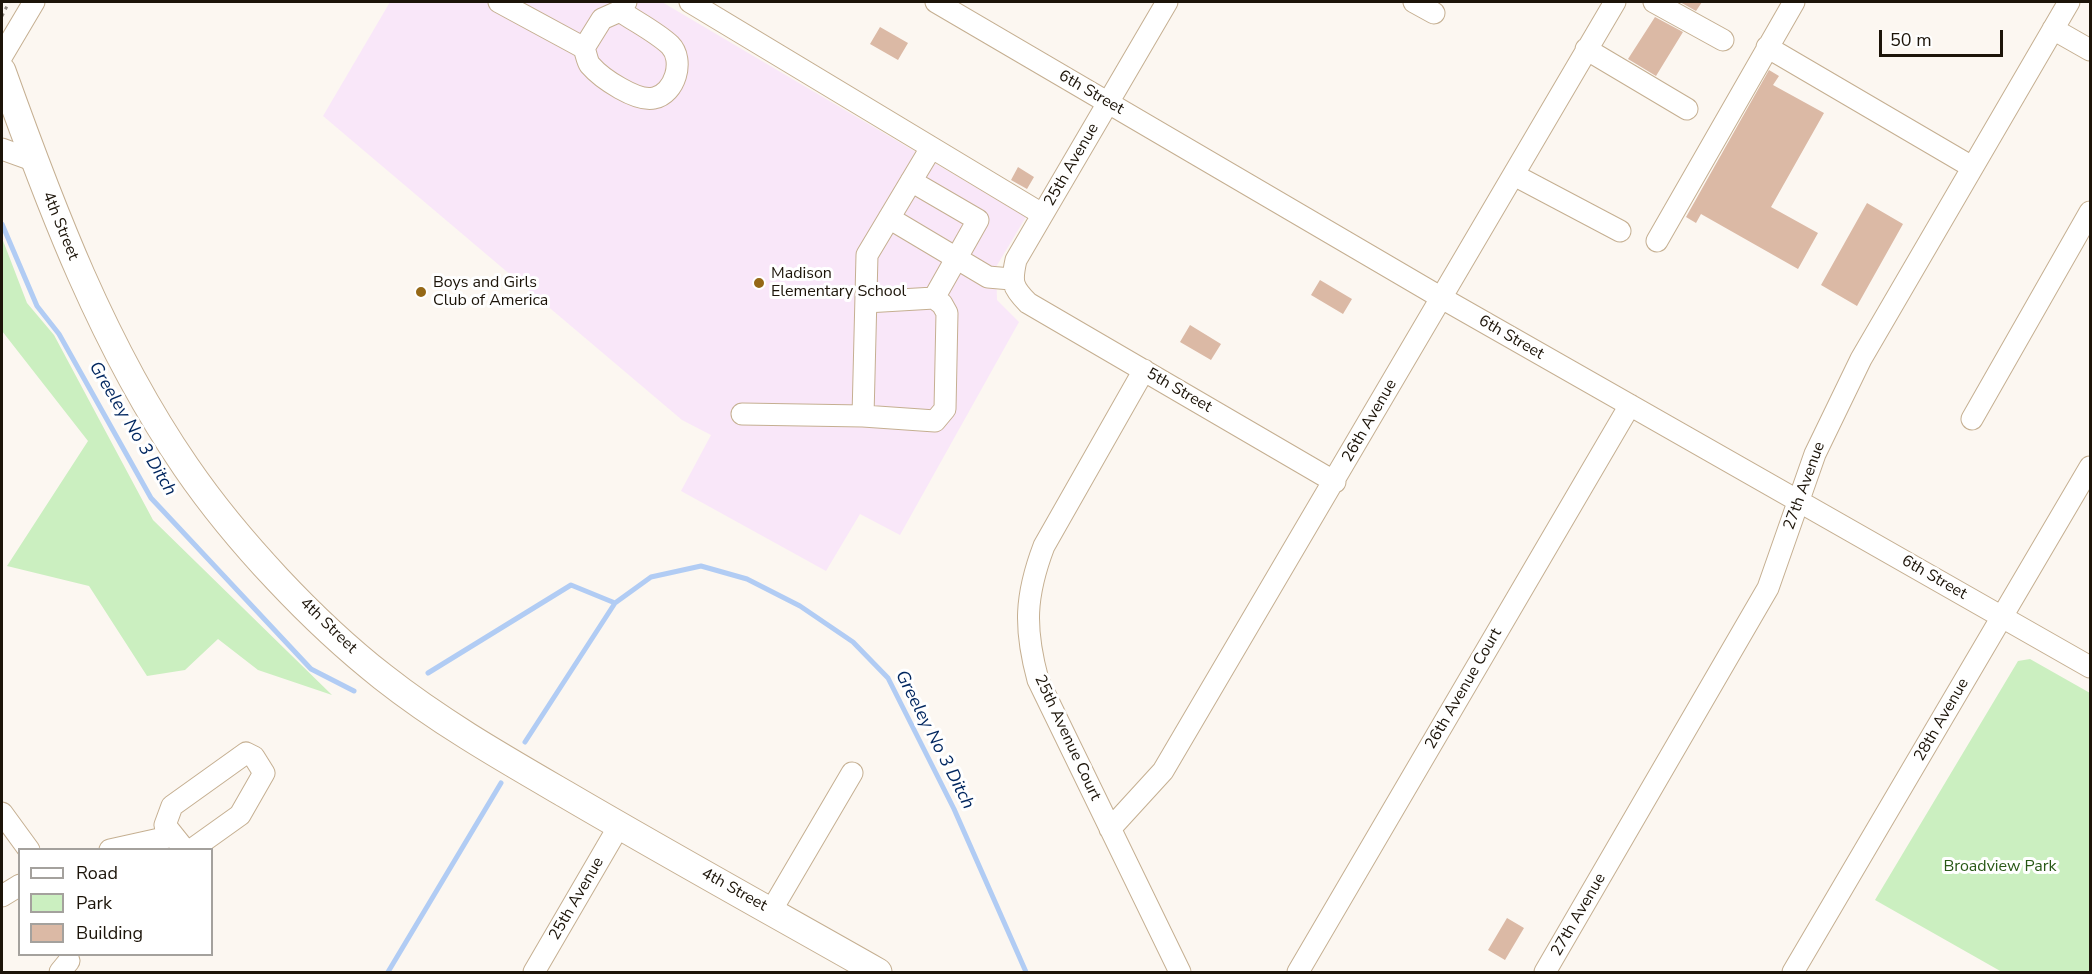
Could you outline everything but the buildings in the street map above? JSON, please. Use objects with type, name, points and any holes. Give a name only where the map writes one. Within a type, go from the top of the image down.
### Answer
[{"type":"main road","name":"4th Street","points":[[2,70],[65,241],[110,338],[186,468],[239,536],[310,610],[368,664],[410,697],[491,750],[619,826],[878,972]]},
{"type":"street","points":[[2,56],[34,2]]},
{"type":"street","points":[[499,2],[584,48],[589,64],[641,99],[652,99],[666,91],[677,72],[677,57],[671,46],[623,6],[602,19],[584,48]]},
{"type":"street","points":[[690,2],[1042,214]]},
{"type":"street","name":"6th Street","points":[[936,2],[1440,297],[2091,667]]},
{"type":"street","name":"25th Avenue","points":[[1011,279],[1016,260],[1167,2]]},
{"type":"street","points":[[1414,2],[1434,13]]},
{"type":"street","name":"26th Avenue","points":[[1110,829],[1163,771],[1335,482],[1440,297],[1515,176],[1615,2]]},
{"type":"street","points":[[1654,2],[1723,40]]},
{"type":"street","points":[[1657,241],[1794,2]]},
{"type":"street","name":"27th Avenue","points":[[1545,972],[1768,588],[1815,454],[1858,351],[1972,167],[2069,2]]},
{"type":"street","points":[[2053,29],[2091,50]]},
{"type":"street","points":[[1767,47],[1972,167]]},
{"type":"street","points":[[1586,49],[1688,109]]},
{"type":"street","points":[[2,148],[35,160]]},
{"type":"street","points":[[863,416],[867,255],[931,148]]},
{"type":"street","points":[[1515,176],[1620,231]]},
{"type":"street","points":[[911,181],[978,220],[934,298]]},
{"type":"street","points":[[1972,419],[2091,212]]},
{"type":"street","points":[[889,218],[988,277],[1011,279]]},
{"type":"street","name":"5th Street","points":[[1011,279],[1023,298],[1335,482]]},
{"type":"street","points":[[742,414],[863,416],[935,421],[940,417],[945,409],[947,313],[942,304],[934,298],[866,302]]},
{"type":"street","name":"25th Avenue Court","points":[[1144,370],[1044,546],[1032,577],[1027,610],[1029,647],[1038,680],[1180,972]]},
{"type":"street","name":"26th Avenue Court","points":[[1298,972],[1630,405]]},
{"type":"street","name":"28th Avenue","points":[[1793,972],[2091,467]]},
{"type":"street","points":[[179,843],[165,825],[172,806],[246,753],[254,757],[264,773],[240,815],[192,848]]},
{"type":"street","points":[[771,911],[852,773]]},
{"type":"street","points":[[2,813],[28,848]]},
{"type":"street","name":"25th Avenue","points":[[534,972],[619,826]]},
{"type":"street","points":[[122,848],[179,843]]},
{"type":"street","points":[[2,896],[18,886]]},
{"type":"path","points":[[2,16],[9,2]]},
{"type":"shaded area","name":"Madison Elementary School","points":[[390,2],[662,2],[1026,217],[996,267],[997,300],[1019,322],[900,535],[860,514],[826,571],[681,491],[711,435],[682,420],[323,116]]},
{"type":"green space","points":[[2,238],[27,303],[54,335],[153,520],[332,695],[258,670],[218,639],[185,670],[147,676],[89,586],[7,566],[88,441],[2,331]]},
{"type":"green space","name":"Broadview Park","points":[[2030,659],[2090,693],[2090,972],[2002,972],[1875,900],[2018,661]]},
{"type":"waterway","name":"Greeley No 3 Ditch","points":[[2,224],[37,306],[59,334],[151,498],[311,669],[354,691]]},
{"type":"waterway","name":"Greeley No 3 Ditch","points":[[428,673],[571,585],[615,603],[651,577],[701,566],[747,579],[800,606],[853,642],[888,678],[954,809],[1026,972]]},
{"type":"waterway","points":[[525,742],[615,603]]},
{"type":"waterway","points":[[388,972],[501,783]]},
{"type":"place","name":"Madison Elementary School","points":[[759,283]]},
{"type":"place","name":"Boys and Girls Club of America","points":[[421,292]]}]
